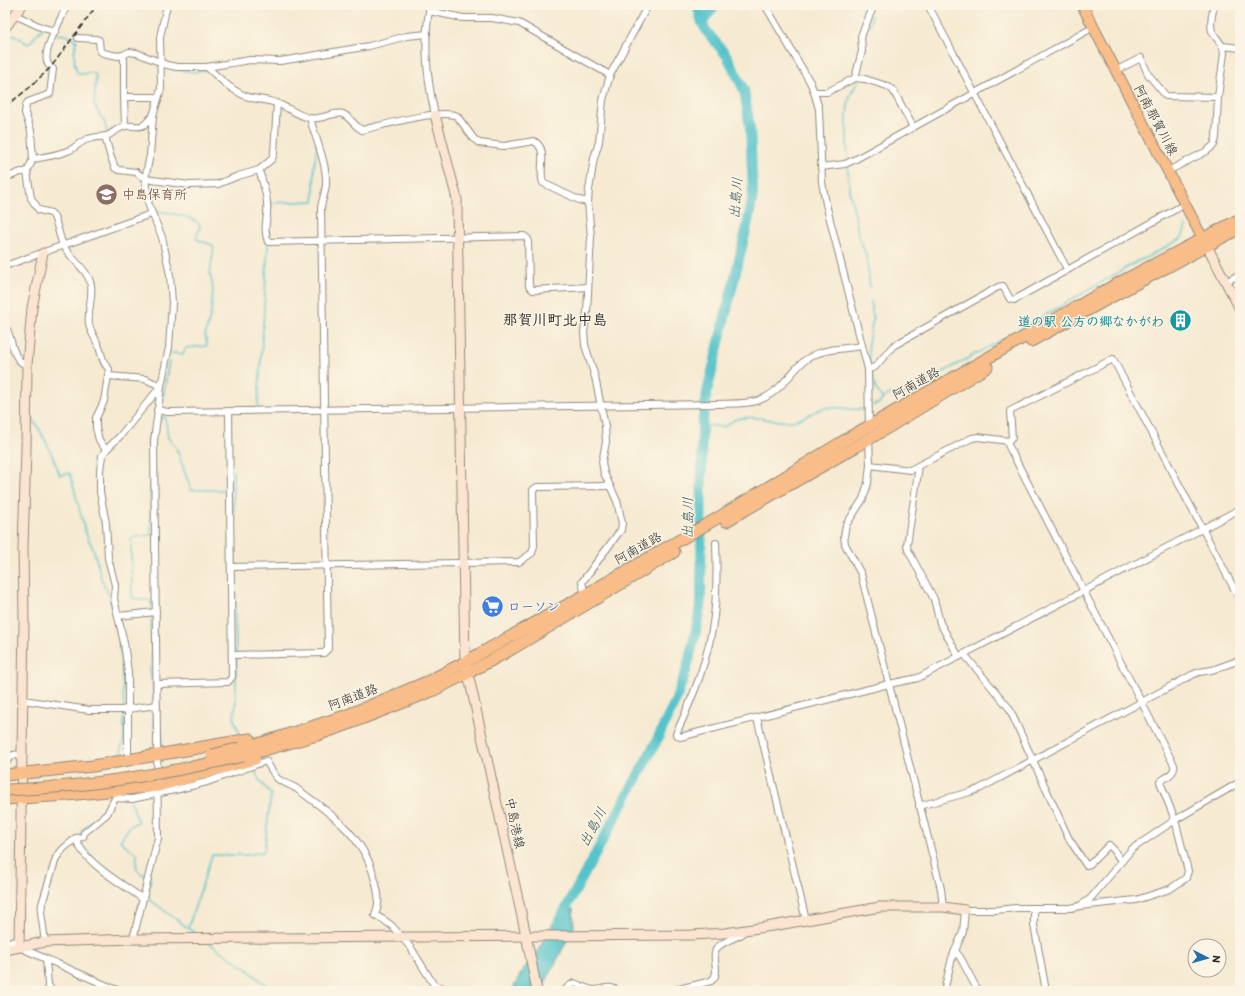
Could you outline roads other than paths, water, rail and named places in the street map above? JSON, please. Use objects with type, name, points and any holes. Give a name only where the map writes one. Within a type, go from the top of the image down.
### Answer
[{"type":"highway","name":"阿南道路","points":[[720,520],[869,440],[995,362],[1124,290],[1205,242],[1240,219]]},
{"type":"highway","name":"阿南道路","points":[[5,790],[64,786],[125,779],[196,767],[315,730],[346,725],[432,691],[468,673],[551,626],[870,426],[1115,285],[1205,242],[1240,228]]},
{"type":"highway","name":"阿南道路","points":[[315,730],[428,681],[685,541]]},
{"type":"highway","points":[[5,775],[93,766],[157,754],[315,730]]},
{"type":"highway","points":[[5,799],[101,792],[158,790],[252,760],[315,730]]},
{"type":"highway","name":"阿南道路","points":[[5,783],[69,778],[144,769],[242,752]]},
{"type":"main road","name":"阿南那賀川線","points":[[1082,5],[1205,242]]},
{"type":"street","points":[[5,28],[22,5]]},
{"type":"street","points":[[67,5],[54,32],[48,50],[48,64],[53,69],[50,94],[28,102],[25,110],[31,131],[33,159],[27,172],[31,198],[39,210],[51,213],[53,215],[63,245],[88,276],[91,283],[92,292],[89,325],[104,362],[109,369],[104,402],[96,418],[96,428],[99,440],[106,450]]},
{"type":"street","points":[[133,938],[158,838],[155,705],[157,684],[153,611],[154,441],[157,410],[169,347],[172,303],[170,276],[162,237],[148,206],[145,179],[150,155],[153,116],[161,89],[160,37],[167,5]]},
{"type":"street","points":[[586,594],[582,582],[621,530],[622,523],[617,501],[604,473],[602,462],[606,442],[601,406],[595,377],[585,345],[584,332],[591,237],[588,202],[594,158],[599,142],[603,100],[610,75],[648,5]]},
{"type":"street","points":[[766,5],[814,92],[819,109],[822,182],[826,204],[868,369],[870,426],[870,465],[868,483],[863,499],[846,525],[844,536],[845,544],[861,574],[941,889],[943,907]]},
{"type":"street","points":[[855,78],[862,51],[860,36],[874,5]]},
{"type":"street","points":[[928,5],[1068,269]]},
{"type":"street","points":[[1168,171],[1212,148],[1216,138],[1218,97],[1224,46],[1212,31],[1211,21],[1214,5]]},
{"type":"street","points":[[435,115],[430,92],[427,34],[430,8],[463,18],[492,18],[519,23],[610,75]]},
{"type":"street","points":[[15,15],[54,32]]},
{"type":"street","points":[[821,167],[845,164],[975,94],[1094,27]]},
{"type":"street","points":[[125,126],[124,57],[129,52],[137,53],[178,68],[207,67],[250,60],[293,59],[338,50],[369,46],[407,36],[427,34]]},
{"type":"street","points":[[78,38],[99,40],[100,51],[103,53],[124,57]]},
{"type":"street","points":[[1224,46],[1240,48]]},
{"type":"street","points":[[1115,71],[1141,58],[1148,74],[1166,96],[1218,97]]},
{"type":"street","points":[[207,67],[222,81],[242,94],[277,104],[310,118],[316,119],[338,113],[344,114],[362,130],[435,115],[453,114],[457,116],[474,139],[479,143],[504,146],[534,141],[539,144],[542,150],[541,178],[543,183],[579,200],[588,202]]},
{"type":"street","points":[[814,92],[827,92],[855,78],[880,84],[893,90],[914,127]]},
{"type":"street","points":[[124,97],[154,97],[158,99]]},
{"type":"street","points":[[105,136],[110,154],[116,168],[119,170],[136,172],[145,179],[190,185],[218,184],[259,170],[272,159],[274,153],[277,104]]},
{"type":"street","name":"中島港線","points":[[435,115],[457,199],[459,237],[465,662],[537,991]]},
{"type":"street","points":[[33,159],[70,150],[76,144],[87,139],[105,136],[125,126],[141,126],[153,116]]},
{"type":"street","points":[[234,655],[324,653],[328,649],[322,240],[322,200],[326,190],[326,182],[320,150],[310,118]]},
{"type":"street","points":[[259,170],[268,205],[265,222],[266,237],[268,242],[524,236],[528,239],[529,286],[533,290],[588,287]]},
{"type":"street","points":[[5,178],[21,172],[27,172]]},
{"type":"street","points":[[868,369],[875,367],[893,346],[998,287],[1003,286],[1010,299],[1014,300],[1185,204]]},
{"type":"street","points":[[5,266],[151,214]]},
{"type":"street","points":[[1205,242],[1240,309]]},
{"type":"street","points":[[19,944],[24,621],[23,548],[27,365],[32,308],[43,253]]},
{"type":"street","points":[[1226,282],[1240,274]]},
{"type":"street","points":[[5,326],[9,332],[15,354],[22,364],[27,365]]},
{"type":"street","points":[[157,410],[168,412],[325,410],[717,404],[755,402],[767,398],[778,390],[802,362],[811,356],[820,352],[861,346]]},
{"type":"street","points":[[870,465],[910,470],[972,438],[978,437],[1009,441],[1012,438],[1010,411],[1113,359],[1240,600]]},
{"type":"street","points":[[108,376],[145,378],[161,386]]},
{"type":"street","points":[[128,754],[124,710],[128,672],[124,643],[114,599],[114,585],[108,558],[106,523],[100,492],[100,470],[102,456],[106,450],[120,436],[161,386]]},
{"type":"street","points":[[157,684],[228,682],[232,677],[234,655],[229,411]]},
{"type":"street","points":[[5,940],[19,944],[133,938],[692,935],[744,930],[880,906],[943,907],[966,910],[1034,908],[1063,909],[1136,900],[1170,889],[1186,878],[1188,871],[1175,820],[1160,782],[1173,772],[1175,769],[1174,765],[1006,441]]},
{"type":"street","points":[[917,467],[918,473],[907,545],[908,550],[934,600],[940,623],[962,655],[1009,708],[1068,837],[1086,865],[1090,864],[1109,845],[1121,861]]},
{"type":"street","points":[[233,567],[519,562],[532,553],[534,546],[533,490],[537,487],[610,486]]},
{"type":"street","points":[[716,543],[717,581],[714,618],[708,649],[699,680],[676,734],[680,737],[918,678],[1240,509]]},
{"type":"street","points":[[118,616],[153,611]]},
{"type":"street","points":[[919,806],[970,792],[1192,675],[1240,660]]},
{"type":"street","points":[[22,700],[89,710],[124,710],[155,705]]},
{"type":"street","points":[[757,718],[806,920]]},
{"type":"street","points":[[5,763],[13,755],[21,754]]},
{"type":"street","points":[[177,785],[207,782],[266,761],[279,779],[302,793],[353,835],[372,868],[378,889],[379,905],[375,915],[392,926],[411,948],[434,984],[452,991]]},
{"type":"street","points":[[1080,906],[1090,899],[1132,849],[1175,820],[1240,782]]},
{"type":"street","points":[[45,942],[41,912],[56,858],[63,849],[106,814],[115,798],[130,799],[158,790]]},
{"type":"street","points":[[78,837],[80,847],[89,860],[143,896]]},
{"type":"street","points":[[1034,908],[1035,932],[1046,991]]},
{"type":"street","points":[[944,991],[955,951],[963,932],[966,910]]},
{"type":"street","points":[[671,991],[711,981],[715,978],[715,951],[719,946],[742,934],[744,930]]},
{"type":"street","points":[[5,950],[19,944]]},
{"type":"street","points":[[19,944],[46,960],[119,991]]},
{"type":"street","points":[[955,951],[960,957],[978,991]]},
{"type":"street","points":[[46,960],[48,985],[52,991]]},
{"type":"street","points":[[564,991],[568,986],[574,983],[592,990],[612,987],[615,991]]},
{"type":"water","points":[[573,909],[574,927],[541,991],[512,991],[522,971],[539,949],[558,914]]},
{"type":"waterway","name":"出島川","points":[[558,923],[655,744],[675,702],[687,668],[701,600],[702,425],[707,392],[748,222],[753,194],[750,128],[744,90],[727,56],[707,32],[702,23],[697,5]]},
{"type":"waterway","name":"出島川","points":[[702,23],[715,5]]},
{"type":"waterway","points":[[868,27],[872,16]]},
{"type":"waterway","points":[[5,47],[12,35],[28,44],[42,30]]},
{"type":"waterway","points":[[57,34],[66,35],[77,41]]},
{"type":"waterway","points":[[76,41],[74,58],[76,70],[78,74],[94,73],[96,76],[94,104],[100,116],[104,120],[107,133]]},
{"type":"waterway","points":[[178,70],[194,72],[206,70]]},
{"type":"waterway","points":[[848,158],[848,106],[850,95],[858,80]]},
{"type":"waterway","points":[[270,208],[271,203],[314,201],[314,168],[317,146]]},
{"type":"waterway","points":[[848,167],[849,190],[858,235],[866,255],[870,288]]},
{"type":"waterway","points":[[148,184],[152,193],[153,209],[196,221],[200,226],[196,239],[214,247],[210,273],[213,289],[211,313],[205,336],[207,344],[206,346],[186,348],[183,354],[171,353]]},
{"type":"waterway","points":[[883,399],[890,394],[902,395],[1042,317],[1136,262],[1182,238],[1186,226]]},
{"type":"waterway","points":[[269,228],[270,237]]},
{"type":"waterway","points":[[258,406],[268,245]]},
{"type":"waterway","points":[[870,366],[868,343],[873,319],[871,301]]},
{"type":"waterway","points":[[163,396],[169,361]]},
{"type":"waterway","points":[[871,371],[876,389],[883,399],[878,404],[873,405]]},
{"type":"waterway","points":[[702,425],[724,427],[732,421],[751,417],[778,421],[792,421],[801,419],[817,410],[826,408],[863,409]]},
{"type":"waterway","points":[[159,422],[165,417],[168,438],[176,447],[191,490],[227,490]]},
{"type":"waterway","points":[[33,420],[38,426],[45,440],[60,475],[70,473],[85,531],[94,551],[101,578],[110,597],[114,614]]},
{"type":"waterway","points":[[150,434],[148,440],[150,449],[151,535],[134,537],[131,539],[132,597],[151,601],[151,610]]},
{"type":"waterway","points":[[233,471],[234,566]]},
{"type":"waterway","points":[[234,569],[236,654]]},
{"type":"waterway","points":[[151,614],[152,657],[150,670],[153,684],[154,704]]},
{"type":"waterway","points":[[118,630],[124,708]]},
{"type":"waterway","points":[[236,657],[236,699],[234,720],[240,734]]},
{"type":"waterway","points":[[154,707],[154,727]]},
{"type":"waterway","points":[[120,754],[124,737],[124,711]]},
{"type":"waterway","points":[[161,730],[163,750]]},
{"type":"waterway","points":[[188,928],[212,855],[246,855],[264,852],[271,794],[260,781],[254,769]]},
{"type":"waterway","points":[[80,836],[82,830],[103,811],[109,799]]},
{"type":"waterway","points":[[131,801],[138,822],[130,826],[120,841],[137,854],[136,867],[141,874],[145,875]]},
{"type":"waterway","points":[[80,842],[96,862],[143,894]]},
{"type":"waterway","points":[[147,897],[151,879]]},
{"type":"waterway","points":[[146,897],[196,934]]},
{"type":"waterway","points":[[210,944],[246,968],[268,987],[270,991]]},
{"type":"railway","points":[[5,107],[29,88],[51,67],[97,5]]},
{"type":"place","name":"中島保育所","points":[[107,194]]},
{"type":"place","name":"道の駅 公方の郷なかがわ","points":[[1180,321]]},
{"type":"place","name":"ローソン","points":[[493,606]]},
{"type":"district","name":"那賀川町北中島","points":[[555,320]]}]
